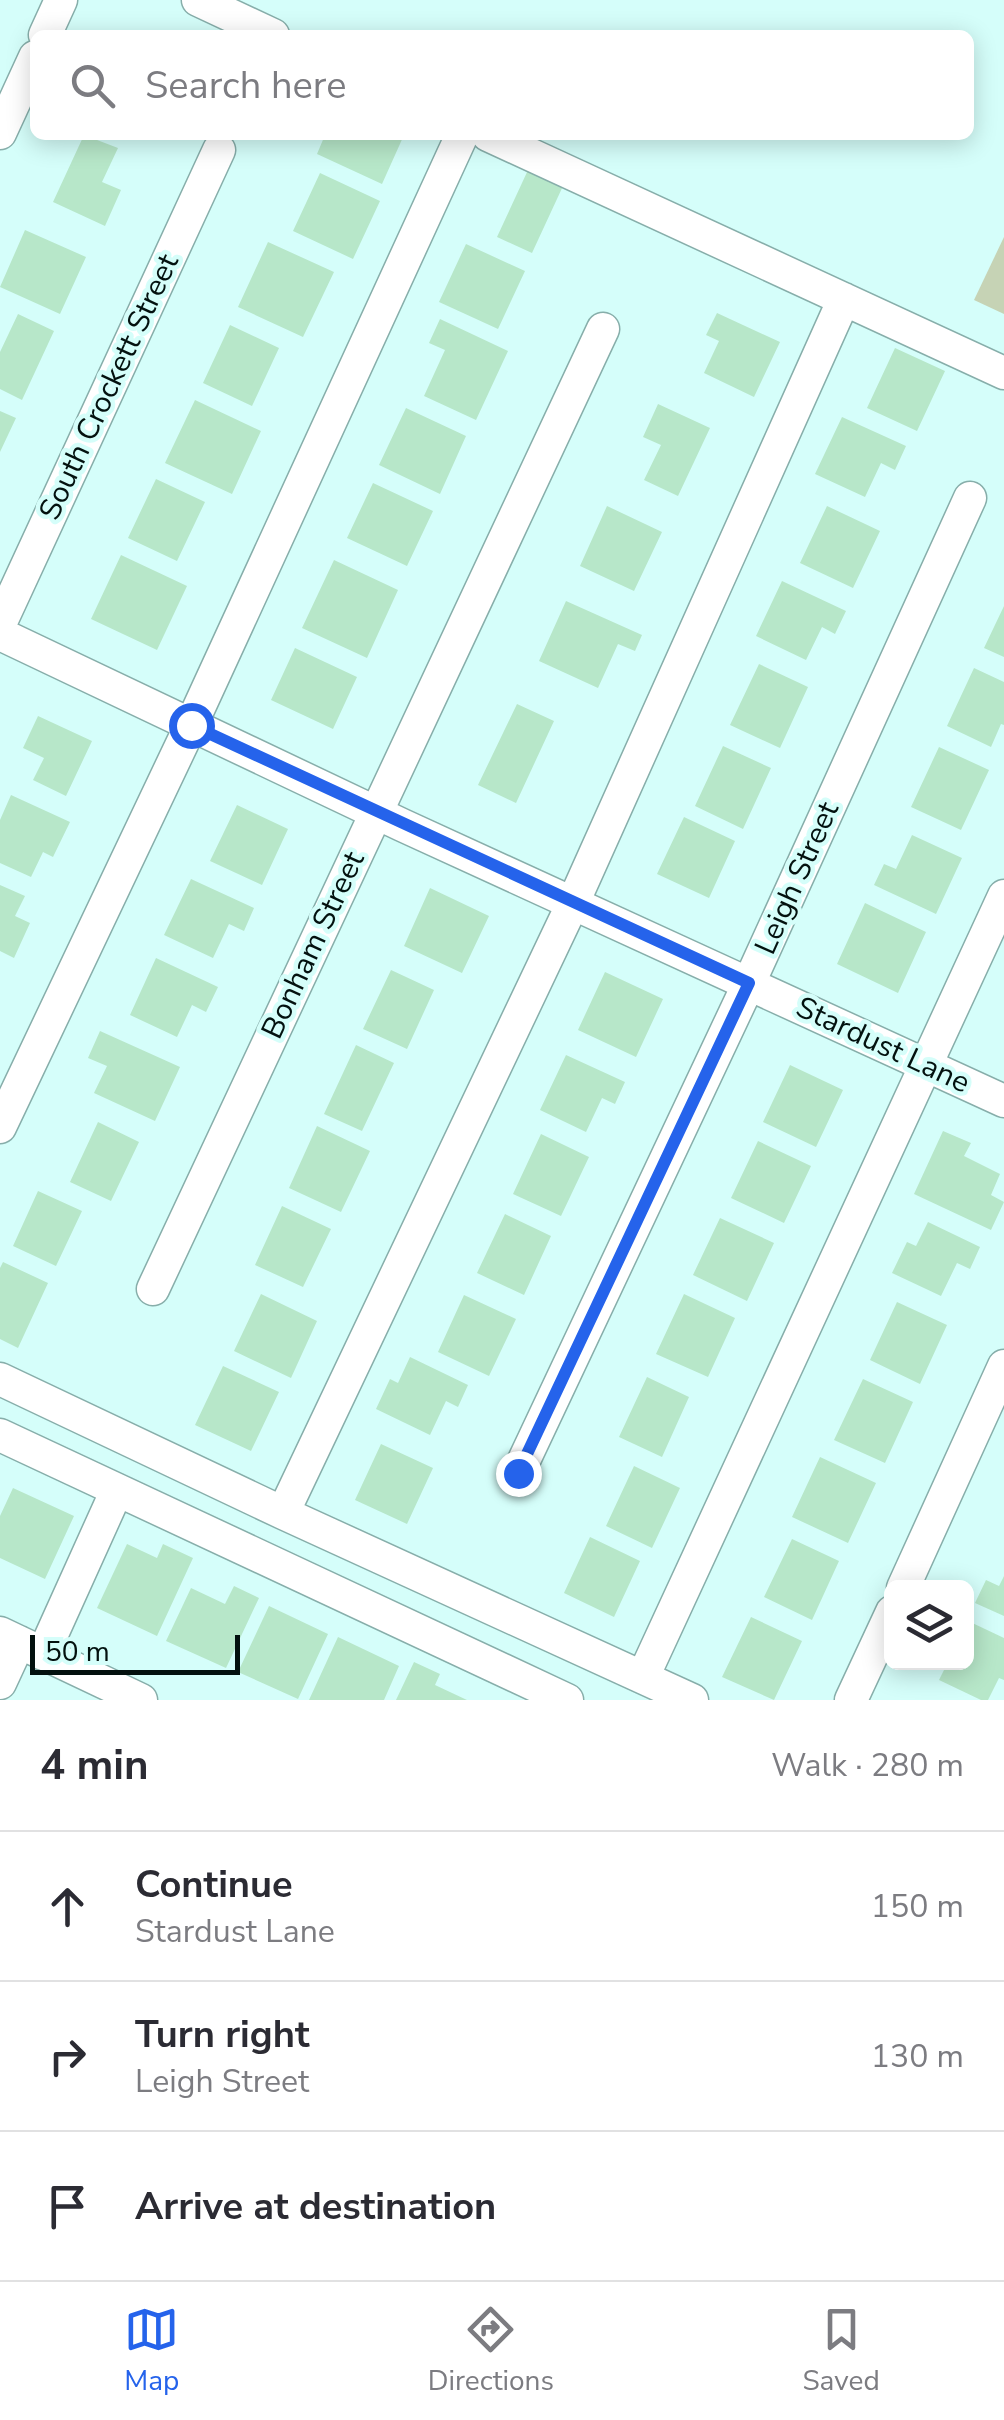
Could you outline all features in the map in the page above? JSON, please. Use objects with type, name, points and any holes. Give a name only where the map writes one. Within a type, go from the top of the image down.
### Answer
[{"type":"street","points":[[47,30],[61,0]]},
{"type":"street","points":[[198,0],[262,30]]},
{"type":"street","points":[[0,133],[30,68]]},
{"type":"street","points":[[0,1127],[191,725],[460,140]]},
{"type":"street","points":[[499,140],[1004,373]]},
{"type":"street","name":"South Crockett Street","points":[[0,624],[219,150]]},
{"type":"street","points":[[283,1513],[573,903],[844,299]]},
{"type":"street","name":"Bonham Street","points":[[153,1290],[603,330]]},
{"type":"street","name":"Leigh Street","points":[[518,1473],[749,983],[970,498]]},
{"type":"street","name":"Stardust Lane","points":[[0,634],[375,812],[1004,1101]]},
{"type":"street","points":[[643,1677],[1004,896]]},
{"type":"street","points":[[907,1580],[1004,1366]]},
{"type":"street","points":[[0,1379],[692,1700]]},
{"type":"street","points":[[0,1435],[567,1700]]},
{"type":"street","points":[[0,1683],[116,1490]]},
{"type":"street","points":[[852,1700],[884,1630]]},
{"type":"street","points":[[21,1643],[141,1700]]},
{"type":"green space","points":[[1004,237],[1004,314],[974,300]]},
{"type":"building","points":[[82,140],[97,140],[118,148],[102,182],[121,190],[105,226],[53,202]]},
{"type":"building","points":[[323,140],[402,140],[382,184],[317,154]]},
{"type":"building","points":[[528,170],[563,186],[532,253],[497,237]]},
{"type":"building","points":[[320,173],[380,201],[353,259],[293,231]]},
{"type":"building","points":[[25,230],[86,257],[60,314],[0,287]]},
{"type":"building","points":[[268,242],[334,272],[303,337],[238,307]]},
{"type":"building","points":[[466,244],[525,271],[498,329],[439,302]]},
{"type":"building","points":[[717,313],[780,342],[754,397],[704,373],[719,341],[706,335]]},
{"type":"building","points":[[18,314],[54,331],[22,400],[0,389],[0,352]]},
{"type":"building","points":[[440,319],[508,351],[476,420],[424,396],[445,350],[429,343]]},
{"type":"building","points":[[230,325],[279,348],[252,406],[203,383]]},
{"type":"building","points":[[895,348],[945,371],[917,431],[867,408]]},
{"type":"building","points":[[195,400],[261,431],[232,494],[165,463]]},
{"type":"building","points":[[658,404],[710,428],[678,496],[644,480],[661,445],[643,437]]},
{"type":"building","points":[[406,408],[466,436],[440,494],[379,465]]},
{"type":"building","points":[[0,411],[16,418],[0,452]]},
{"type":"building","points":[[842,417],[906,446],[895,470],[881,463],[865,497],[815,474]]},
{"type":"building","points":[[156,479],[205,502],[177,561],[128,538]]},
{"type":"building","points":[[373,483],[433,511],[407,566],[347,538]]},
{"type":"building","points":[[607,506],[662,532],[634,591],[580,566]]},
{"type":"building","points":[[827,506],[880,531],[853,588],[800,563]]},
{"type":"building","points":[[121,555],[187,586],[157,650],[91,619]]},
{"type":"building","points":[[334,560],[398,590],[367,658],[302,628]]},
{"type":"building","points":[[782,581],[846,611],[835,634],[822,627],[806,660],[756,636]]},
{"type":"building","points":[[566,601],[642,635],[635,651],[618,644],[598,688],[539,661]]},
{"type":"building","points":[[1004,606],[1004,657],[984,648]]},
{"type":"building","points":[[295,648],[357,677],[333,729],[271,700]]},
{"type":"building","points":[[759,664],[808,687],[780,748],[730,725]]},
{"type":"building","points":[[974,668],[1004,682],[1004,725],[1001,724],[991,747],[947,726]]},
{"type":"building","points":[[517,704],[554,721],[516,803],[478,785]]},
{"type":"building","points":[[38,716],[92,741],[66,796],[33,780],[44,758],[23,748]]},
{"type":"building","points":[[723,746],[771,768],[743,829],[695,806]]},
{"type":"building","points":[[939,747],[989,770],[961,830],[911,807]]},
{"type":"building","points":[[11,795],[70,822],[53,857],[43,852],[31,877],[0,863],[0,820]]},
{"type":"building","points":[[237,805],[288,829],[262,885],[210,861]]},
{"type":"building","points":[[684,817],[735,841],[709,898],[657,874]]},
{"type":"building","points":[[912,835],[962,858],[936,914],[874,885],[884,864],[896,869]]},
{"type":"building","points":[[191,879],[254,908],[244,931],[229,924],[213,958],[164,935]]},
{"type":"building","points":[[0,885],[25,896],[15,916],[30,923],[14,958],[0,951]]},
{"type":"building","points":[[430,888],[489,916],[462,973],[404,946]]},
{"type":"building","points":[[865,903],[926,932],[898,993],[837,964]]},
{"type":"building","points":[[156,958],[218,987],[206,1012],[192,1005],[177,1037],[130,1015]]},
{"type":"building","points":[[391,970],[434,990],[407,1049],[363,1029]]},
{"type":"building","points":[[605,972],[663,999],[636,1057],[578,1030]]},
{"type":"building","points":[[100,1031],[180,1067],[155,1121],[94,1093],[107,1066],[88,1058]]},
{"type":"building","points":[[356,1045],[394,1063],[362,1131],[324,1114]]},
{"type":"building","points":[[566,1055],[625,1082],[615,1104],[602,1098],[586,1132],[540,1110]]},
{"type":"building","points":[[790,1065],[843,1090],[816,1147],[763,1122]]},
{"type":"building","points":[[98,1122],[139,1142],[111,1201],[70,1182]]},
{"type":"building","points":[[317,1126],[370,1151],[341,1212],[289,1188]]},
{"type":"building","points":[[943,1131],[971,1143],[964,1156],[1000,1174],[991,1195],[1004,1202],[991,1230],[914,1194]]},
{"type":"building","points":[[541,1134],[589,1157],[561,1216],[513,1194]]},
{"type":"building","points":[[758,1141],[811,1166],[784,1223],[731,1198]]},
{"type":"building","points":[[38,1191],[82,1211],[56,1266],[13,1246]]},
{"type":"building","points":[[282,1206],[331,1229],[303,1287],[255,1265]]},
{"type":"building","points":[[505,1214],[551,1236],[524,1295],[477,1273]]},
{"type":"building","points":[[720,1218],[774,1243],[747,1301],[693,1275]]},
{"type":"building","points":[[928,1222],[980,1247],[970,1269],[957,1263],[941,1296],[892,1273],[907,1242],[916,1246]]},
{"type":"building","points":[[3,1262],[48,1283],[18,1348],[0,1339]]},
{"type":"building","points":[[261,1294],[317,1321],[291,1378],[234,1351]]},
{"type":"building","points":[[684,1294],[735,1318],[708,1377],[656,1354]]},
{"type":"building","points":[[464,1295],[516,1319],[489,1376],[438,1352]]},
{"type":"building","points":[[897,1302],[947,1325],[920,1384],[870,1360]]},
{"type":"building","points":[[410,1357],[468,1385],[458,1407],[446,1401],[430,1435],[376,1409],[390,1379],[398,1383]]},
{"type":"building","points":[[223,1366],[279,1392],[251,1451],[195,1425]]},
{"type":"building","points":[[647,1377],[689,1397],[662,1457],[619,1437]]},
{"type":"building","points":[[863,1379],[913,1402],[885,1463],[834,1440]]},
{"type":"building","points":[[381,1444],[433,1468],[407,1524],[355,1500]]},
{"type":"building","points":[[820,1457],[876,1483],[848,1543],[792,1517]]},
{"type":"building","points":[[634,1466],[680,1488],[652,1548],[606,1526]]},
{"type":"building","points":[[13,1488],[74,1516],[45,1579],[0,1558],[0,1516]]},
{"type":"building","points":[[590,1537],[640,1561],[614,1617],[564,1593]]},
{"type":"building","points":[[792,1539],[839,1561],[812,1620],[764,1597]]},
{"type":"building","points":[[127,1544],[157,1558],[163,1544],[193,1558],[157,1636],[97,1608]]},
{"type":"building","points":[[1004,1576],[1004,1616],[975,1603],[986,1580],[999,1586]]},
{"type":"building","points":[[234,1586],[259,1598],[226,1668],[166,1641],[191,1588],[225,1604]]},
{"type":"building","points":[[269,1606],[328,1634],[298,1699],[238,1672]]},
{"type":"building","points":[[751,1617],[802,1641],[774,1700],[722,1677]]},
{"type":"building","points":[[974,1624],[1004,1638],[1004,1680],[999,1678],[988,1700],[939,1680],[944,1670],[974,1670]]},
{"type":"building","points":[[338,1637],[399,1666],[384,1700],[309,1700]]},
{"type":"building","points":[[414,1662],[440,1674],[435,1685],[467,1700],[396,1700]]},
{"type":"route","points":[[191,725],[749,983],[518,1473]]}]
